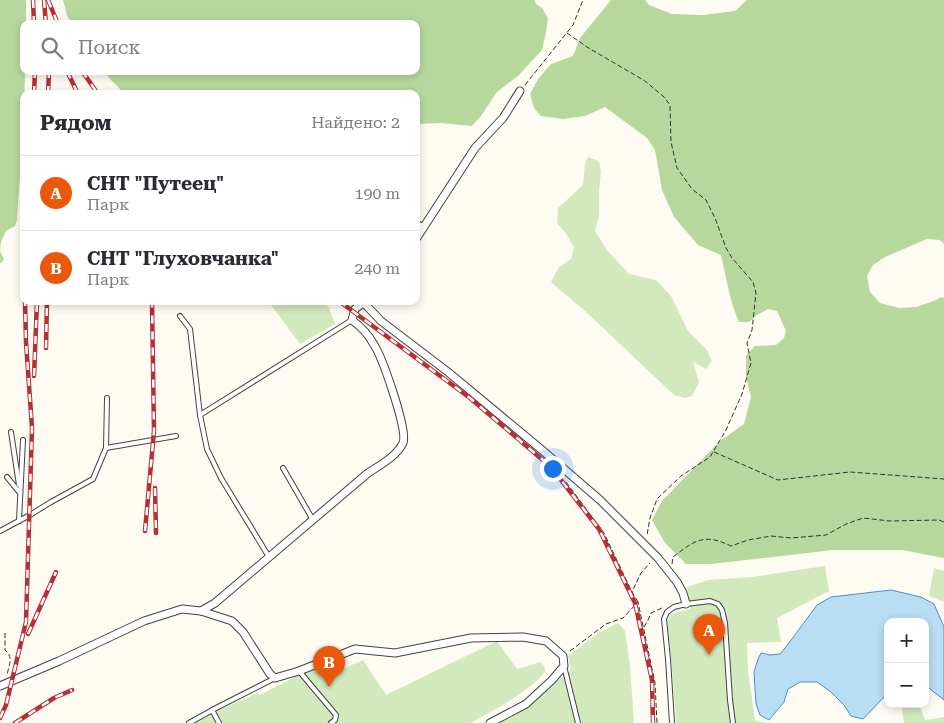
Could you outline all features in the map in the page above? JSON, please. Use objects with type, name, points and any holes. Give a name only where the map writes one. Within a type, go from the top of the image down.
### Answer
[{"type":"street","points":[[420,233],[476,148],[502,118],[520,91]]},
{"type":"street","points":[[201,611],[215,603],[368,473],[394,454],[404,441],[403,427],[391,384],[374,343],[352,320],[355,310],[361,305]]},
{"type":"street","points":[[368,305],[381,320],[448,372],[600,500],[658,558],[683,593],[686,604]]},
{"type":"street","points":[[4,685],[144,621],[182,609],[201,611],[232,621],[243,632],[270,674],[276,678],[355,649],[395,653],[471,638],[523,637],[546,641],[563,656],[564,666],[526,704],[490,723]]},
{"type":"lane","points":[[420,224],[424,227]]},
{"type":"lane","points":[[180,316],[190,329],[206,449],[221,478],[269,557]]},
{"type":"lane","points":[[200,415],[352,320]]},
{"type":"lane","points":[[0,531],[93,479],[106,448],[107,398]]},
{"type":"lane","points":[[11,432],[20,493]]},
{"type":"lane","points":[[106,448],[176,436]]},
{"type":"lane","points":[[19,521],[23,440]]},
{"type":"lane","points":[[283,468],[313,520]]},
{"type":"lane","points":[[7,477],[20,493]]},
{"type":"lane","points":[[2,522],[6,528]]},
{"type":"lane","points":[[672,723],[664,619],[667,612],[674,607],[710,602],[718,604],[722,610],[725,623],[732,723]]},
{"type":"lane","points":[[564,666],[578,723]]},
{"type":"lane","points":[[299,671],[336,715],[335,720],[331,723]]},
{"type":"lane","points":[[190,723],[276,678]]},
{"type":"lane","points":[[212,710],[219,723]]},
{"type":"path","points":[[520,91],[573,25],[583,0]]},
{"type":"path","points":[[567,33],[645,81],[670,106],[671,142],[677,168],[692,189],[706,200],[726,248],[732,258],[753,282],[756,293],[752,330],[747,342],[751,364],[742,394],[726,430],[710,457],[681,476],[657,499],[650,518],[647,547],[650,562],[641,573],[632,592]]},
{"type":"path","points":[[713,451],[778,480],[850,472],[944,479]]},
{"type":"path","points":[[565,480],[604,533],[638,602],[655,683],[657,723]]},
{"type":"path","points":[[673,577],[673,558],[700,540],[711,538],[731,546],[748,540],[771,536],[791,538],[826,535],[846,524],[863,518],[890,521],[939,520],[944,522]]},
{"type":"path","points":[[563,656],[606,624],[623,618],[638,602]]},
{"type":"path","points":[[644,628],[651,613],[664,607]]},
{"type":"path","points":[[4,685],[11,658],[5,650],[5,633]]},
{"type":"green space","points":[[0,0],[26,0],[26,20],[20,20],[20,75],[25,75],[25,78],[24,90],[20,90],[20,173],[17,220],[15,226],[6,231],[1,242],[0,251]]},
{"type":"green space","points":[[63,0],[535,0],[536,4],[542,8],[548,18],[542,50],[518,76],[497,92],[472,126],[441,123],[420,124],[420,90],[121,90],[107,75],[420,75],[420,20],[70,20],[67,16]]},
{"type":"green space","points":[[611,0],[645,0],[649,5],[672,14],[703,15],[735,11],[747,0],[944,0],[944,244],[940,240],[927,239],[885,257],[873,265],[867,276],[870,292],[880,303],[899,308],[916,307],[942,297],[944,298],[944,558],[902,550],[833,550],[711,564],[686,564],[665,543],[652,520],[662,501],[720,441],[744,424],[751,397],[746,377],[746,355],[755,346],[776,345],[784,338],[786,331],[777,311],[768,309],[749,322],[739,322],[721,255],[698,245],[674,217],[662,190],[655,150],[647,138],[605,107],[585,116],[563,119],[541,116],[534,108],[530,94],[538,79],[551,64],[573,56],[580,38]]},
{"type":"green space","points":[[588,157],[599,161],[601,172],[599,215],[595,231],[607,250],[629,274],[656,280],[671,296],[688,331],[707,350],[712,361],[706,369],[693,362],[699,382],[692,396],[685,398],[674,395],[585,311],[551,282],[559,267],[571,259],[574,247],[557,223],[558,208],[583,185],[585,164]]},
{"type":"green space","points":[[0,251],[4,259],[1,263],[0,263]]},
{"type":"green space","points":[[271,305],[326,305],[329,308],[335,324],[300,344]]},
{"type":"green space","points":[[825,566],[829,591],[777,618],[781,642],[747,643],[748,670],[755,721],[768,723],[676,723],[667,621],[671,614],[690,609],[687,587],[708,580],[752,577]]},
{"type":"green space","points":[[934,568],[944,571],[944,602],[929,596]]},
{"type":"green space","points":[[618,623],[625,631],[630,666],[634,723],[499,723],[523,709],[571,670],[568,656],[597,634]]},
{"type":"green space","points":[[497,641],[517,669],[541,662],[545,672],[521,693],[470,723],[196,723],[257,693],[260,695],[297,676],[339,658],[343,669],[363,660],[386,695]]},
{"type":"green space","points":[[902,708],[920,708],[925,720],[944,717],[944,723],[904,723]]},
{"type":"water","points":[[891,590],[921,597],[934,604],[944,627],[944,700],[929,688],[929,618],[884,618],[884,697],[863,719],[851,716],[844,705],[831,692],[817,682],[800,682],[788,689],[784,702],[769,720],[760,715],[756,704],[754,672],[761,653],[770,655],[780,654],[817,605],[831,597]]},
{"type":"railway","points":[[33,0],[34,20]]},
{"type":"railway","points":[[44,0],[46,20]]},
{"type":"railway","points":[[48,0],[56,20]]},
{"type":"railway","points":[[34,90],[35,75]]},
{"type":"railway","points":[[48,90],[49,75]]},
{"type":"railway","points":[[69,75],[76,90]]},
{"type":"railway","points":[[85,75],[95,90]]},
{"type":"railway","points":[[0,718],[6,705],[26,622],[32,428],[25,305]]},
{"type":"railway","points":[[34,376],[37,305]]},
{"type":"railway","points":[[46,348],[47,305]]},
{"type":"railway","points":[[145,531],[154,431],[152,305]]},
{"type":"railway","points":[[344,305],[470,398],[551,467],[599,529],[635,603],[652,680],[653,723]]},
{"type":"railway","points":[[155,488],[156,533]]},
{"type":"railway","points":[[28,634],[56,572]]},
{"type":"railway","points":[[15,723],[54,698],[72,690]]},
{"type":"place","name":"СНТ \"Путеец\"","points":[[709,655]]},
{"type":"place","name":"СНТ \"Глуховчанка\"","points":[[329,687]]}]
